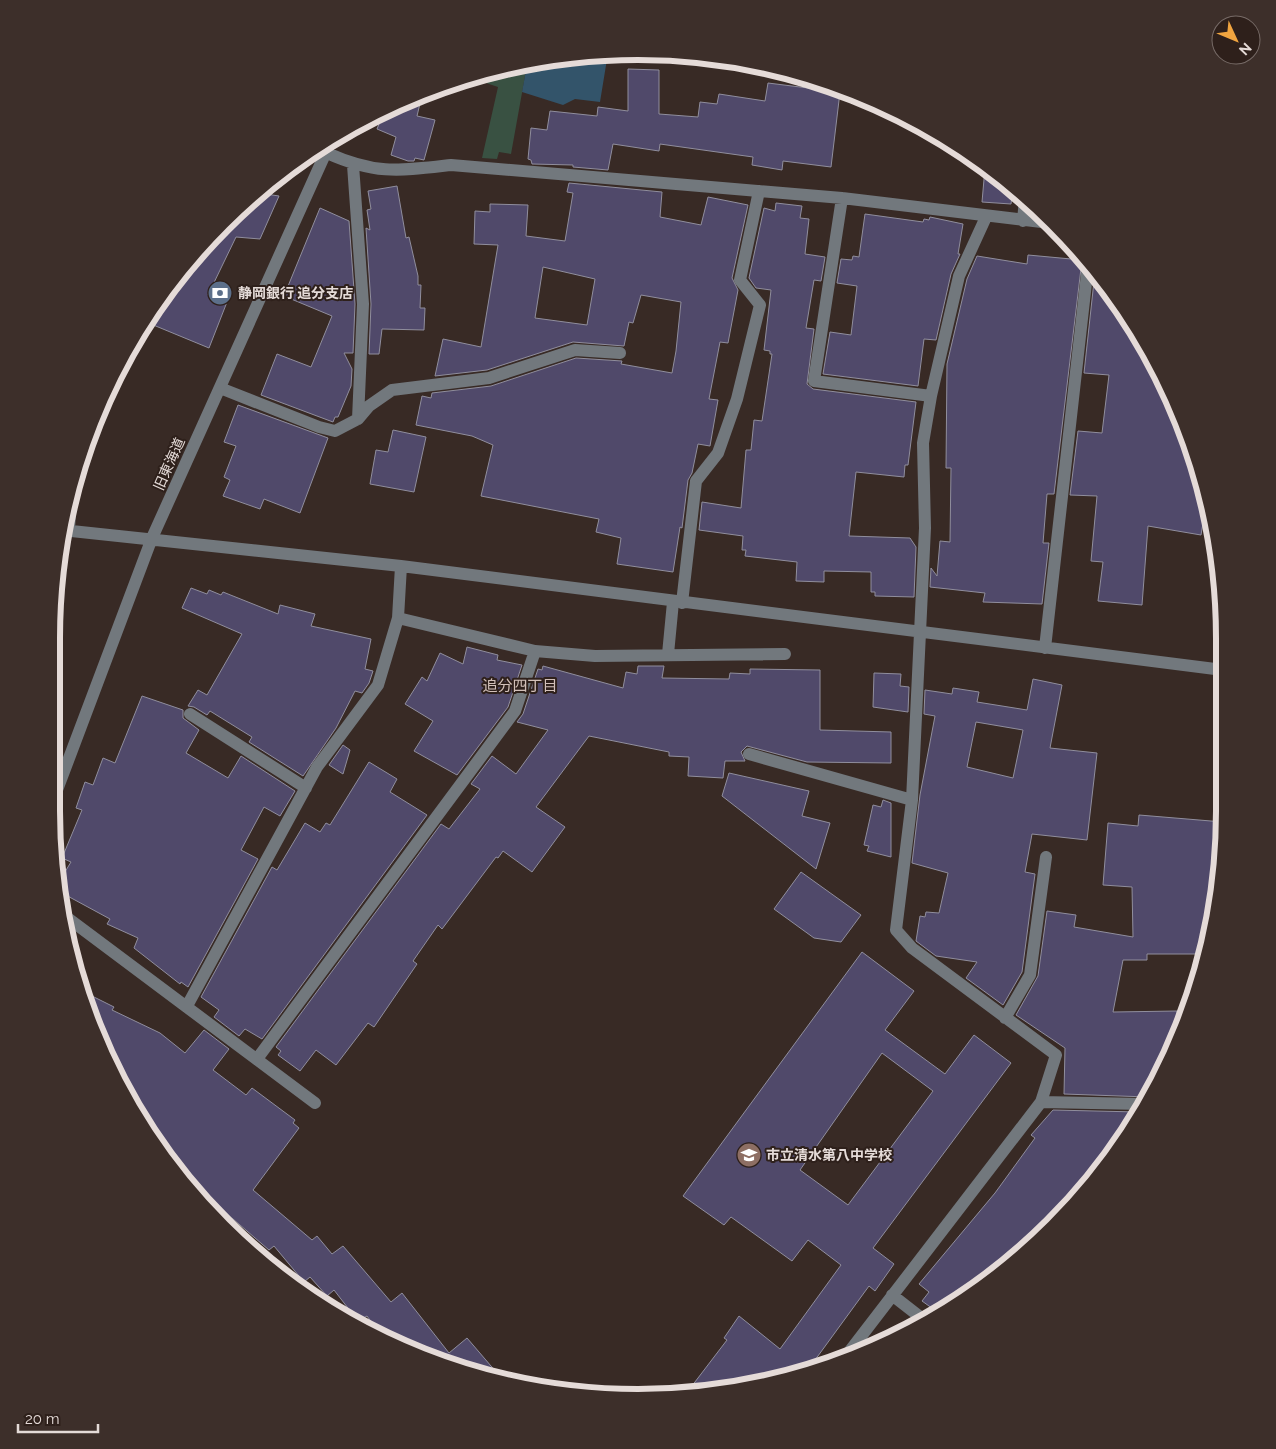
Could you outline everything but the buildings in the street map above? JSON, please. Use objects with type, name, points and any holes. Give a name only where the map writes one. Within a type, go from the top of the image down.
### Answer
[{"type":"street","points":[[331,148],[353,165],[395,172],[451,165],[842,198],[1040,222]]},
{"type":"street","name":"旧東海道","points":[[60,782],[152,538],[327,150]]},
{"type":"street","points":[[353,165],[363,304],[358,419]]},
{"type":"street","points":[[668,654],[696,481],[718,453],[737,399],[760,305],[740,280],[759,191]]},
{"type":"street","points":[[842,198],[814,381],[931,396]]},
{"type":"street","points":[[1024,221],[1025,209]]},
{"type":"street","points":[[852,1347],[1041,1102],[1056,1055],[912,948],[896,930],[912,800],[925,528],[923,443],[931,396],[959,276],[986,217]]},
{"type":"street","points":[[1045,648],[1087,274]]},
{"type":"street","points":[[220,388],[335,432],[358,419],[369,406],[392,390],[489,378],[575,350],[620,353]]},
{"type":"street","points":[[70,530],[401,566],[1216,669]]},
{"type":"street","points":[[187,1006],[317,767],[378,685],[398,618],[401,566]]},
{"type":"street","points":[[398,618],[535,651],[595,656],[785,654]]},
{"type":"street","points":[[257,1059],[515,711],[535,651]]},
{"type":"street","points":[[190,714],[306,788]]},
{"type":"street","points":[[749,754],[912,800]]},
{"type":"street","points":[[1005,1018],[1030,975],[1046,857]]},
{"type":"street","points":[[70,920],[314,1103]]},
{"type":"street","points":[[1041,1102],[1137,1104]]},
{"type":"street","points":[[892,1295],[919,1316]]},
{"type":"green space","points":[[526,71],[511,154],[499,152],[497,159],[482,158],[498,87],[486,83],[488,80]]},
{"type":"water","points":[[607,61],[600,102],[575,99],[563,105],[522,92],[526,71]]},
{"type":"place","name":"静岡銀行 追分支店","points":[[220,293]]},
{"type":"place","name":"市立清水第八中学校","points":[[749,1155]]},
{"type":"district","name":"追分四丁目","points":[[520,686]]}]
